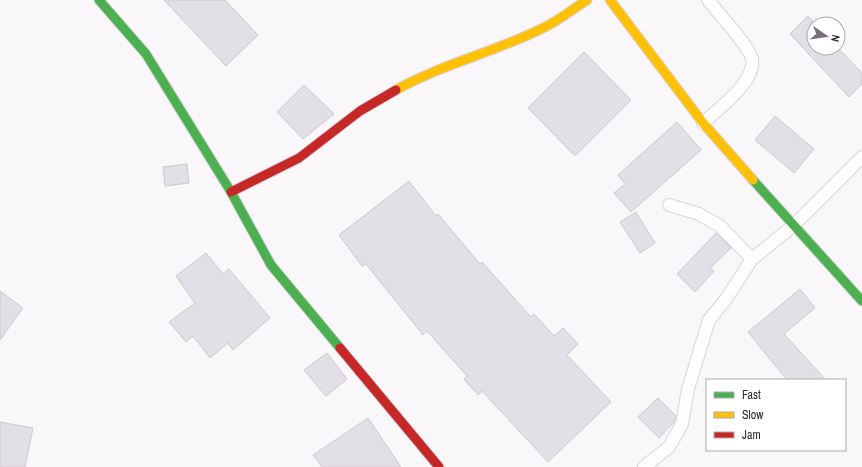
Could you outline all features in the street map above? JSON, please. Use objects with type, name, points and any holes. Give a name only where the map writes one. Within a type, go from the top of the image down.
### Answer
[{"type":"street","points":[[100,0],[146,54],[231,192],[271,265],[439,467]]},
{"type":"street","points":[[231,192],[299,158],[360,111],[417,78],[482,54],[544,28],[587,0]]},
{"type":"street","points":[[610,0],[703,122],[793,226],[862,301]]},
{"type":"lane","points":[[703,122],[738,90],[751,73],[752,58],[744,44],[708,0]]},
{"type":"lane","points":[[644,467],[668,447],[682,424],[688,389],[709,320],[726,299],[752,259],[793,226],[862,157]]},
{"type":"lane","points":[[669,205],[699,214],[720,226],[752,259]]},
{"type":"building","points":[[164,0],[225,0],[258,35],[226,66]]},
{"type":"building","points":[[806,18],[806,51],[790,34]]},
{"type":"building","points":[[584,52],[631,100],[575,156],[528,108]]},
{"type":"building","points":[[811,56],[846,56],[862,73],[862,84],[849,97]]},
{"type":"building","points":[[304,85],[334,114],[303,139],[277,112]]},
{"type":"building","points":[[775,116],[814,149],[794,173],[755,140]]},
{"type":"building","points":[[677,122],[701,150],[631,212],[614,193],[625,184],[618,175]]},
{"type":"building","points":[[187,164],[189,183],[165,186],[163,167]]},
{"type":"building","points":[[409,181],[436,216],[438,214],[480,264],[482,262],[531,317],[534,314],[554,336],[563,328],[578,344],[567,355],[611,402],[548,462],[482,391],[478,395],[464,379],[467,376],[427,331],[423,335],[366,264],[362,266],[339,235]]},
{"type":"building","points":[[636,212],[655,243],[640,253],[620,222]]},
{"type":"building","points":[[716,233],[731,248],[710,268],[714,271],[695,292],[677,274]]},
{"type":"building","points":[[206,253],[223,274],[229,269],[270,318],[233,350],[228,343],[210,358],[193,336],[186,342],[169,322],[195,303],[176,276]]},
{"type":"building","points":[[800,289],[815,308],[784,334],[825,379],[786,379],[748,332]]},
{"type":"building","points":[[0,291],[23,308],[0,340]]},
{"type":"building","points":[[327,353],[347,379],[326,396],[304,370]]},
{"type":"building","points":[[658,398],[676,416],[674,422],[659,438],[638,417]]},
{"type":"building","points":[[368,418],[401,467],[322,467],[313,455]]},
{"type":"building","points":[[0,422],[33,428],[25,467],[0,467]]},
{"type":"traffic: fast","points":[[99,0],[146,54],[231,192],[271,265],[340,348]]},
{"type":"traffic: fast","points":[[753,180],[862,301]]},
{"type":"traffic: slow","points":[[396,90],[450,65],[543,28],[587,0]]},
{"type":"traffic: slow","points":[[610,0],[703,123],[753,180]]},
{"type":"traffic: jam","points":[[231,192],[299,158],[360,111],[396,90]]},
{"type":"traffic: jam","points":[[340,348],[439,467]]}]
